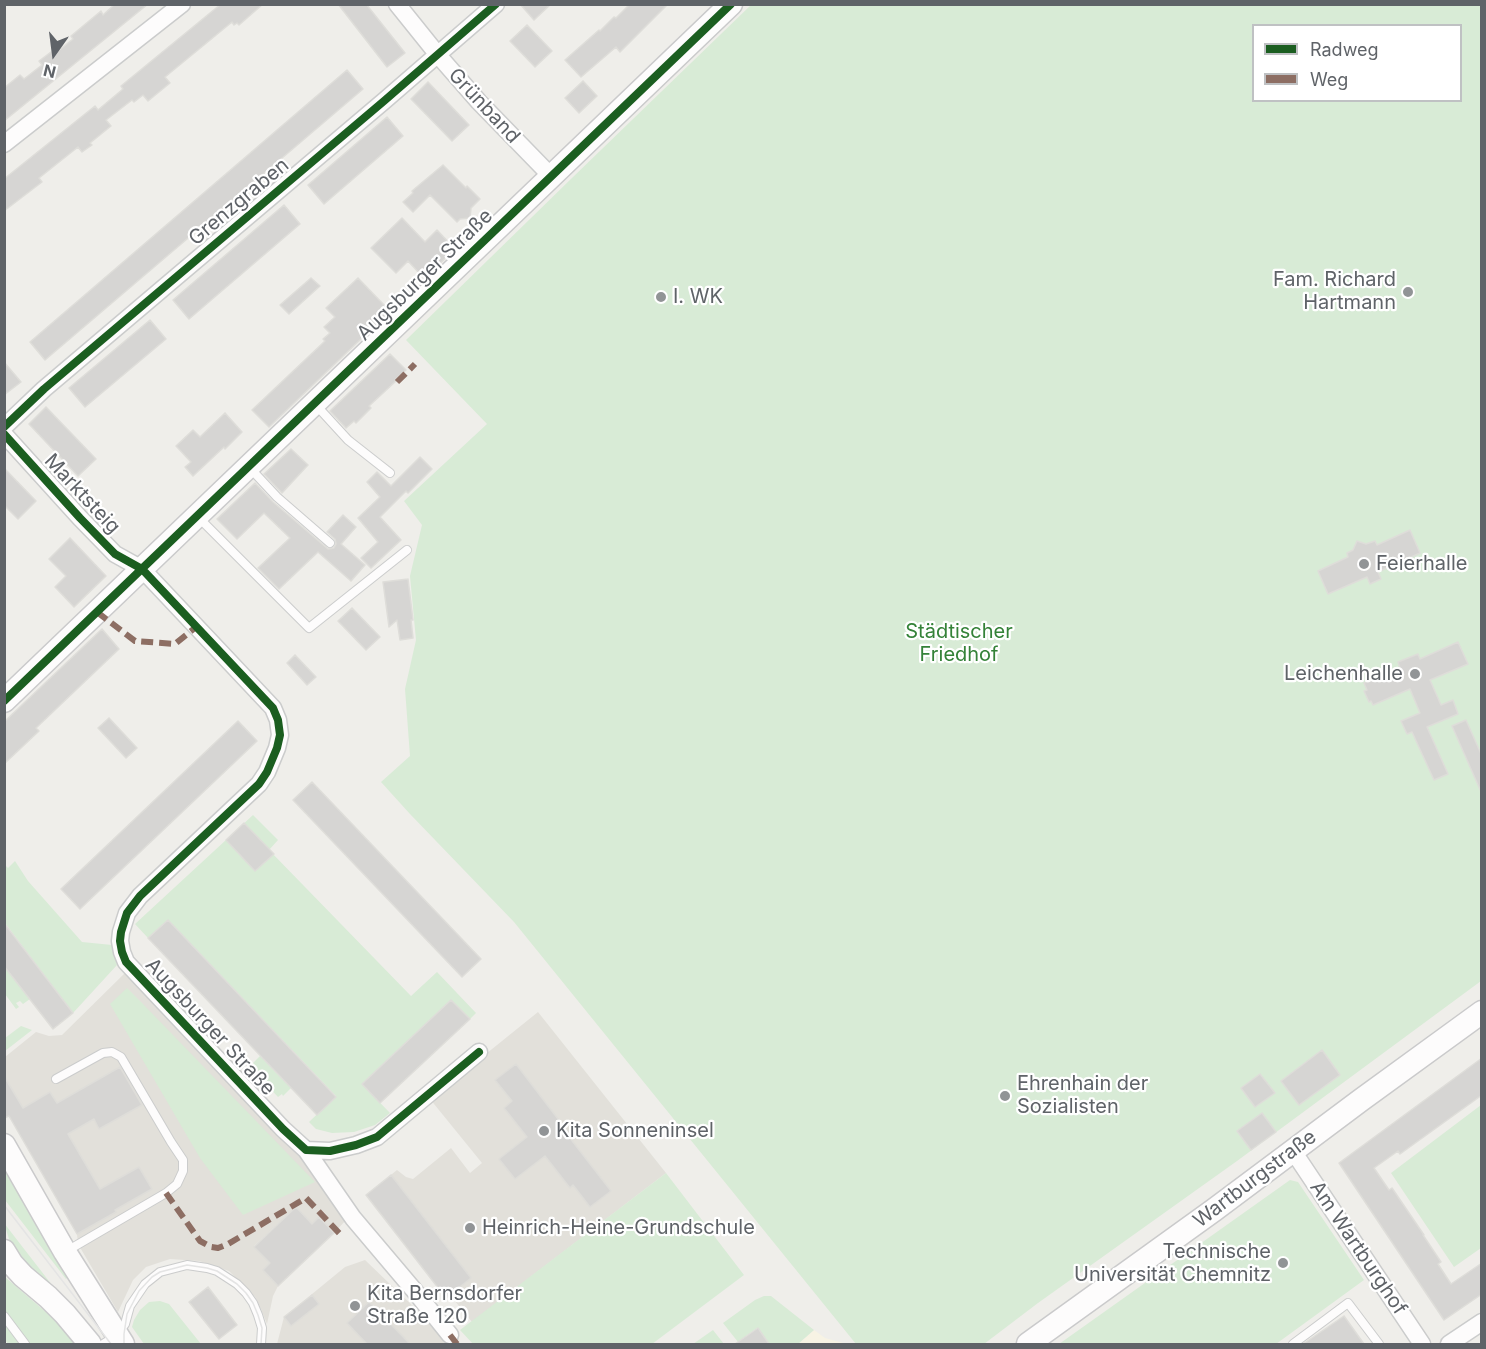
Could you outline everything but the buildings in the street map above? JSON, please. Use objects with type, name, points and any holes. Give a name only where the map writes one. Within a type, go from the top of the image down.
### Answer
[{"type":"street","points":[[4,144],[182,4]]},
{"type":"street","name":"Grünband","points":[[397,4],[484,108],[551,176]]},
{"type":"street","name":"Grenzgraben","points":[[4,427],[44,389],[496,4]]},
{"type":"street","name":"Augsburger Straße","points":[[4,701],[731,4]]},
{"type":"street","name":"Marktsteig","points":[[4,434],[115,554],[142,569]]},
{"type":"street","name":"Augsburger Straße","points":[[142,569],[273,708],[278,720],[280,735],[274,756],[259,784],[140,896],[123,921],[122,952],[126,962],[283,1129],[306,1150],[353,1218],[450,1335]]},
{"type":"street","name":"Wartburgstraße","points":[[1028,1344],[1482,1012]]},
{"type":"street","points":[[306,1150],[330,1151],[377,1137],[479,1052]]},
{"type":"street","points":[[4,1145],[114,1341]]},
{"type":"street","name":"Am Wartburghof","points":[[1293,1151],[1422,1344]]},
{"type":"street","points":[[4,1251],[18,1270],[65,1314],[90,1344]]},
{"type":"street","points":[[1449,1344],[1482,1322]]},
{"type":"lane","points":[[314,404],[348,440],[390,472]]},
{"type":"lane","points":[[249,467],[278,497],[330,543]]},
{"type":"lane","points":[[197,516],[309,628],[406,550]]},
{"type":"lane","points":[[56,1079],[103,1053],[112,1052],[121,1057],[183,1160],[183,1171],[177,1184],[166,1193],[65,1252]]},
{"type":"lane","points":[[114,1341],[125,1324],[130,1306],[145,1284],[160,1272],[187,1265],[217,1271],[246,1293],[253,1303],[262,1328],[261,1344]]},
{"type":"lane","points":[[1293,1344],[1348,1303],[1379,1344]]},
{"type":"lane","points":[[4,1316],[26,1344]]},
{"type":"shaded area","points":[[126,972],[299,1154],[346,1220],[334,1233],[319,1217],[312,1224],[296,1207],[254,1246],[270,1263],[263,1270],[278,1286],[273,1296],[267,1324],[255,1297],[229,1271],[199,1261],[170,1259],[146,1267],[133,1280],[118,1312],[78,1244],[77,1234],[9,1116],[5,1118],[5,1057],[36,1032],[49,1036],[62,1035]]},
{"type":"shaded area","name":"Kita Sonneninsel","points":[[538,1012],[666,1173],[472,1322],[450,1295],[446,1298],[366,1195],[397,1170],[413,1179],[451,1148],[470,1173],[482,1163],[430,1099]]},
{"type":"shaded area","name":"Kita Bernsdorfer Straße 120","points":[[365,1260],[451,1344],[277,1344],[284,1317],[345,1267]]},
{"type":"shaded area","points":[[814,1330],[825,1338],[847,1344],[798,1344]]},
{"type":"green space","name":"Städtischer Friedhof","points":[[751,5],[1481,5],[1481,981],[984,1344],[856,1344],[514,922],[381,782],[410,756],[405,689],[416,640],[410,576],[422,525],[404,501],[487,424],[406,340]]},
{"type":"green space","points":[[253,815],[278,840],[269,850],[411,996],[437,972],[476,1013],[470,1019],[451,1000],[362,1084],[390,1113],[375,1125],[354,1132],[332,1133],[316,1129],[309,1122],[336,1096],[168,920],[148,938],[135,924]]},
{"type":"green space","points":[[15,861],[28,881],[82,942],[112,945],[117,965],[73,1013],[5,923],[5,865],[8,868]]},
{"type":"green space","points":[[4,966],[30,999],[23,1004],[20,1001],[16,1003],[19,1007],[16,1009],[5,994]]},
{"type":"green space","points":[[127,988],[315,1182],[243,1215],[200,1158],[110,1004]]},
{"type":"green space","points":[[21,1026],[32,1030],[5,1051],[5,1038]]},
{"type":"green space","points":[[260,1056],[291,1088],[283,1096],[282,1094],[278,1097],[251,1068]]},
{"type":"green space","points":[[1481,1105],[1481,1248],[1454,1267],[1391,1173]]},
{"type":"green space","points":[[666,1173],[744,1275],[652,1344],[473,1344],[460,1330]]},
{"type":"green space","points":[[5,1174],[9,1174],[70,1275],[66,1279],[5,1200]]},
{"type":"green space","points":[[1290,1180],[1298,1182],[1364,1280],[1276,1344],[1059,1344]]},
{"type":"green space","points":[[4,1223],[52,1285],[41,1279],[19,1257],[9,1239]]},
{"type":"green space","points":[[5,1277],[54,1319],[78,1344],[8,1344],[5,1340]]},
{"type":"green space","points":[[764,1296],[771,1296],[814,1330],[798,1344],[769,1344],[757,1328],[738,1342],[723,1323]]},
{"type":"green space","points":[[160,1301],[169,1304],[201,1344],[144,1344],[132,1327],[134,1320],[149,1302]]},
{"type":"green space","points":[[713,1330],[724,1344],[693,1344]]},
{"type":"tram line","points":[[4,1205],[111,1344]]},
{"type":"tram line","points":[[124,1344],[127,1314],[139,1291],[160,1272],[187,1265],[217,1271],[246,1293],[253,1303],[262,1328],[261,1344]]},
{"type":"marked path","points":[[397,382],[415,364]]},
{"type":"marked path","points":[[97,612],[135,641],[175,644],[196,627]]},
{"type":"marked path","points":[[166,1193],[200,1241],[211,1247],[218,1248],[228,1244],[306,1198],[340,1234]]},
{"type":"marked path","points":[[450,1335],[457,1344]]},
{"type":"cycle path","points":[[4,427],[44,389],[496,4]]},
{"type":"cycle path","points":[[4,701],[731,4]]},
{"type":"cycle path","points":[[4,434],[115,554],[142,569],[273,708],[278,720],[280,735],[277,748],[259,784],[140,896],[127,913],[120,941],[126,962],[283,1129],[306,1150],[330,1151],[377,1137],[479,1052]]},
{"type":"place","name":"Fam. Richard Hartmann","points":[[1408,292]]},
{"type":"place","name":"I. WK","points":[[661,297]]},
{"type":"place","name":"Feierhalle","points":[[1364,564]]},
{"type":"place","name":"Leichenhalle","points":[[1415,674]]},
{"type":"place","name":"Ehrenhain der Sozialisten","points":[[1005,1096]]},
{"type":"place","name":"Kita Sonneninsel","points":[[544,1131]]},
{"type":"place","name":"Heinrich-Heine-Grundschule","points":[[470,1228]]},
{"type":"place","name":"Technische Universität Chemnitz","points":[[1283,1263]]},
{"type":"place","name":"Kita Bernsdorfer Straße 120","points":[[355,1306]]}]
